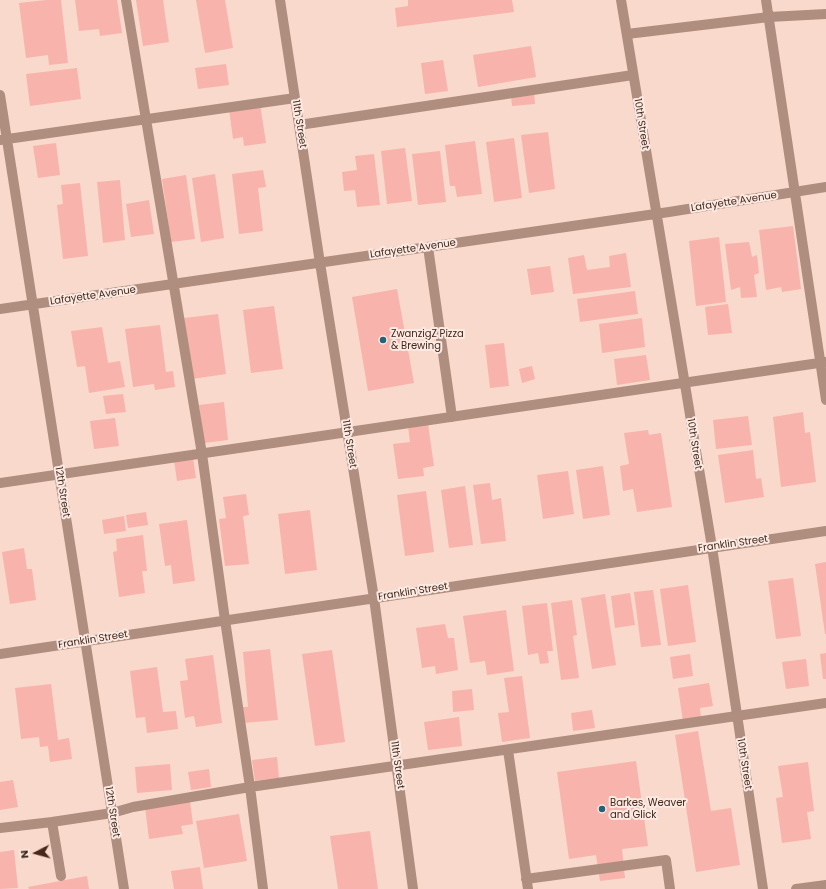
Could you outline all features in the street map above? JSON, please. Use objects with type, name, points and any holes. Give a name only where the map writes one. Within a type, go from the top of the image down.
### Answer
[{"type":"street","points":[[126,0],[202,454],[263,889]]},
{"type":"street","name":"11th Street","points":[[280,0],[320,263],[374,598],[413,889]]},
{"type":"street","name":"10th Street","points":[[621,0],[712,547],[763,889]]},
{"type":"street","points":[[766,0],[795,192],[823,362],[826,400]]},
{"type":"street","points":[[626,34],[769,17],[826,14]]},
{"type":"street","points":[[299,125],[633,75]]},
{"type":"street","name":"12th Street","points":[[0,95],[4,139],[33,305],[124,889]]},
{"type":"street","points":[[4,139],[295,98]]},
{"type":"street","name":"Lafayette Avenue","points":[[0,309],[656,214],[826,187]]},
{"type":"street","points":[[428,247],[452,416]]},
{"type":"street","points":[[0,484],[823,362]]},
{"type":"street","name":"Franklin Street","points":[[0,654],[826,531]]},
{"type":"street","points":[[0,828],[112,813],[133,807],[250,788],[826,703]]},
{"type":"street","points":[[508,750],[527,884],[666,860],[670,889]]},
{"type":"street","points":[[52,822],[61,876]]},
{"type":"street","points":[[796,889],[826,885]]},
{"type":"building","points":[[61,0],[68,63],[49,65],[48,55],[26,58],[19,3]]},
{"type":"building","points":[[75,0],[117,0],[122,33],[100,36],[99,29],[79,31]]},
{"type":"building","points":[[136,0],[163,0],[169,42],[143,46]]},
{"type":"building","points":[[196,0],[225,0],[233,48],[205,53]]},
{"type":"building","points":[[408,0],[512,0],[514,12],[397,27],[395,8],[408,6]]},
{"type":"building","points":[[531,46],[536,77],[478,87],[473,55]]},
{"type":"building","points":[[443,60],[448,91],[425,94],[421,63]]},
{"type":"building","points":[[226,64],[229,85],[198,89],[195,68]]},
{"type":"building","points":[[77,68],[81,99],[30,106],[26,74]]},
{"type":"building","points":[[534,92],[535,104],[512,106],[511,95]]},
{"type":"building","points":[[260,104],[266,143],[244,146],[243,137],[233,139],[229,109]]},
{"type":"building","points":[[548,132],[555,189],[529,193],[521,135]]},
{"type":"building","points":[[514,138],[522,198],[494,202],[486,142]]},
{"type":"building","points":[[475,141],[482,194],[457,197],[455,186],[450,186],[445,145]]},
{"type":"building","points":[[56,143],[60,175],[38,178],[33,146]]},
{"type":"building","points":[[405,148],[412,201],[387,204],[381,151]]},
{"type":"building","points":[[440,151],[446,202],[418,205],[412,154]]},
{"type":"building","points":[[374,154],[380,205],[357,207],[355,190],[344,191],[342,172],[357,170],[355,156]]},
{"type":"building","points":[[263,170],[266,187],[258,188],[263,231],[239,234],[232,174]]},
{"type":"building","points":[[215,174],[224,238],[201,242],[192,178]]},
{"type":"building","points":[[186,175],[195,239],[171,242],[162,179]]},
{"type":"building","points":[[120,180],[125,240],[103,243],[97,182]]},
{"type":"building","points":[[80,183],[88,256],[63,259],[57,205],[63,204],[61,185]]},
{"type":"building","points":[[149,200],[154,234],[131,237],[126,204]]},
{"type":"building","points":[[793,226],[801,289],[782,292],[781,287],[766,290],[759,230]]},
{"type":"building","points":[[719,237],[726,302],[696,306],[689,241]]},
{"type":"building","points":[[749,242],[752,257],[757,255],[759,273],[754,275],[757,297],[741,298],[740,287],[731,290],[725,244]]},
{"type":"building","points":[[626,253],[631,287],[573,294],[568,258],[584,255],[587,270],[610,267],[609,256]]},
{"type":"building","points":[[550,266],[554,292],[531,295],[527,269]]},
{"type":"building","name":"ZwanzigZ Pizza & Brewing","points":[[397,289],[414,383],[368,391],[352,297]]},
{"type":"building","points":[[635,291],[638,314],[580,322],[577,299]]},
{"type":"building","points":[[728,304],[732,333],[708,335],[705,307]]},
{"type":"building","points":[[274,306],[283,369],[251,373],[243,310]]},
{"type":"building","points":[[218,314],[226,374],[192,379],[184,318]]},
{"type":"building","points":[[642,318],[645,347],[602,353],[599,324]]},
{"type":"building","points":[[160,325],[166,372],[173,371],[175,387],[155,390],[154,384],[133,387],[125,329]]},
{"type":"building","points":[[102,327],[108,363],[120,361],[125,387],[89,393],[85,366],[77,367],[71,331]]},
{"type":"building","points":[[504,343],[509,386],[490,388],[485,345]]},
{"type":"building","points":[[646,355],[650,380],[617,385],[614,359]]},
{"type":"building","points":[[532,366],[535,379],[522,383],[519,369]]},
{"type":"building","points":[[123,394],[126,412],[106,414],[103,396]]},
{"type":"building","points":[[224,402],[228,440],[204,443],[199,405]]},
{"type":"building","points":[[803,412],[805,433],[810,432],[816,482],[781,487],[773,417]]},
{"type":"building","points":[[748,416],[752,445],[716,449],[713,420]]},
{"type":"building","points":[[115,418],[119,446],[94,449],[90,421]]},
{"type":"building","points":[[428,424],[434,466],[423,468],[424,476],[398,479],[393,444],[410,442],[408,426]]},
{"type":"building","points":[[648,430],[649,435],[661,433],[672,507],[637,512],[633,489],[623,491],[620,466],[629,464],[624,433]]},
{"type":"building","points":[[753,450],[756,479],[761,478],[764,497],[725,503],[718,455]]},
{"type":"building","points":[[193,458],[196,478],[177,481],[174,460]]},
{"type":"building","points":[[603,466],[610,515],[583,519],[576,470]]},
{"type":"building","points":[[568,471],[574,514],[543,519],[537,475]]},
{"type":"building","points":[[490,483],[492,500],[501,498],[506,541],[481,544],[473,485]]},
{"type":"building","points":[[465,486],[473,545],[449,548],[441,490]]},
{"type":"building","points":[[426,491],[434,552],[405,556],[397,495]]},
{"type":"building","points":[[246,494],[249,515],[243,516],[249,564],[225,566],[219,519],[226,518],[223,497]]},
{"type":"building","points":[[310,510],[317,570],[285,574],[278,514]]},
{"type":"building","points":[[146,512],[148,525],[128,528],[126,515]]},
{"type":"building","points":[[124,516],[126,531],[104,534],[102,520]]},
{"type":"building","points":[[187,520],[195,581],[173,584],[171,565],[165,566],[159,524]]},
{"type":"building","points":[[143,535],[147,571],[142,571],[145,593],[119,597],[113,552],[117,551],[116,539]]},
{"type":"building","points":[[24,548],[27,569],[32,569],[36,600],[10,604],[2,552]]},
{"type":"building","points":[[826,562],[826,634],[825,634],[815,564]]},
{"type":"building","points":[[793,578],[801,636],[776,639],[768,581]]},
{"type":"building","points":[[688,585],[696,642],[668,646],[660,589]]},
{"type":"building","points":[[653,590],[661,645],[641,647],[634,592]]},
{"type":"building","points":[[630,593],[635,625],[615,628],[611,596]]},
{"type":"building","points":[[605,594],[616,665],[592,669],[581,598]]},
{"type":"building","points":[[572,600],[577,635],[573,636],[579,678],[561,680],[551,603]]},
{"type":"building","points":[[547,603],[553,651],[547,651],[549,663],[540,664],[538,653],[528,655],[522,606]]},
{"type":"building","points":[[506,610],[514,671],[487,675],[485,661],[470,663],[463,616]]},
{"type":"building","points":[[445,624],[448,638],[454,638],[458,670],[436,674],[435,666],[422,668],[416,628]]},
{"type":"building","points":[[270,649],[278,720],[243,723],[242,707],[248,707],[243,652]]},
{"type":"building","points":[[332,650],[345,742],[315,746],[302,654]]},
{"type":"building","points":[[826,653],[826,679],[823,679],[820,654]]},
{"type":"building","points":[[690,654],[693,676],[673,679],[670,657]]},
{"type":"building","points":[[213,655],[222,723],[196,727],[194,716],[185,718],[180,681],[188,680],[185,659]]},
{"type":"building","points":[[806,659],[809,686],[786,689],[782,662]]},
{"type":"building","points":[[157,667],[163,712],[176,711],[178,729],[147,733],[145,717],[136,718],[130,671]]},
{"type":"building","points":[[522,676],[530,738],[502,742],[498,713],[509,712],[504,678]]},
{"type":"building","points":[[709,683],[713,706],[700,708],[701,718],[683,721],[678,688]]},
{"type":"building","points":[[51,684],[58,740],[69,738],[72,759],[50,762],[48,746],[40,747],[39,737],[21,739],[15,688]]},
{"type":"building","points":[[472,689],[474,710],[453,712],[452,691]]},
{"type":"building","points":[[592,710],[595,728],[573,731],[571,713]]},
{"type":"building","points":[[459,717],[462,746],[428,750],[424,722]]},
{"type":"building","points":[[698,731],[711,811],[731,808],[740,865],[696,872],[675,735]]},
{"type":"building","points":[[277,757],[279,778],[255,781],[252,760]]},
{"type":"building","name":"Barkes, Weaver and Glick","points":[[636,761],[648,846],[622,849],[625,878],[600,881],[596,855],[569,859],[557,772]]},
{"type":"building","points":[[808,762],[814,811],[807,812],[811,839],[782,843],[776,798],[783,797],[778,766]]},
{"type":"building","points":[[170,764],[172,790],[137,793],[135,767]]},
{"type":"building","points":[[209,769],[211,787],[191,790],[188,772]]},
{"type":"building","points":[[13,780],[18,807],[0,810],[0,782]]},
{"type":"building","points":[[190,801],[193,824],[181,826],[183,834],[149,839],[145,807]]},
{"type":"building","points":[[239,814],[247,861],[204,868],[196,821]]},
{"type":"building","points":[[370,831],[378,889],[338,889],[330,836]]},
{"type":"building","points":[[14,850],[18,888],[0,889],[0,852]]},
{"type":"building","points":[[200,867],[203,889],[174,889],[171,871]]},
{"type":"building","points":[[87,876],[89,889],[29,889],[28,887]]},
{"type":"place","name":"ZwanzigZ Pizza & Brewing","points":[[383,340]]},
{"type":"place","name":"Barkes, Weaver and Glick","points":[[602,809]]}]
